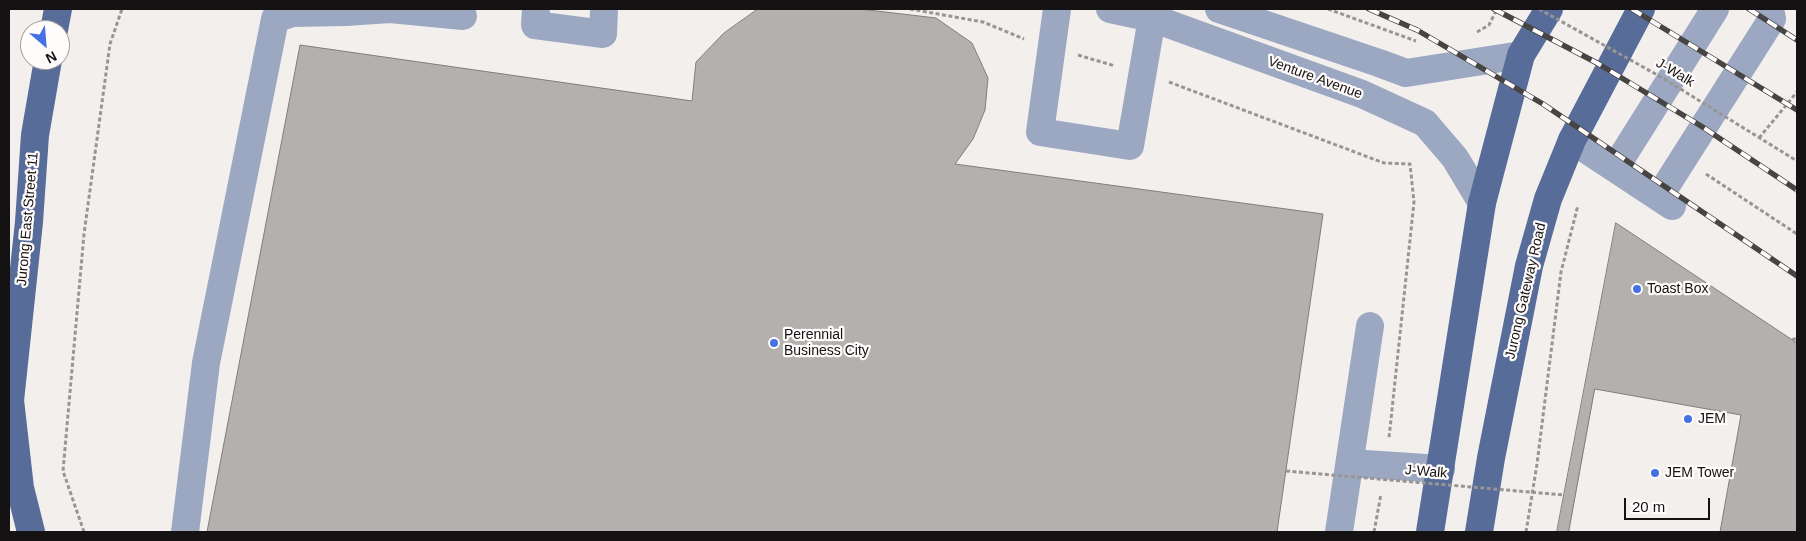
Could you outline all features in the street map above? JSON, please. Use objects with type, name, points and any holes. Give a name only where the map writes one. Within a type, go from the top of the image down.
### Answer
[{"type":"main road","points":[[1430,532],[1482,204],[1521,55],[1549,9]]},
{"type":"main road","name":"Jurong Gateway Road","points":[[1479,532],[1491,458],[1529,266],[1548,199],[1572,140],[1641,9]]},
{"type":"main road","name":"Jurong East Street 11","points":[[31,532],[20,488],[10,405],[29,222],[34,135],[46,70]]},
{"type":"street","points":[[185,532],[206,363],[275,20],[292,12],[390,9],[463,16]]},
{"type":"street","points":[[536,9],[535,25],[603,34],[604,9]]},
{"type":"street","points":[[1057,9],[1040,132],[1130,146],[1152,18]]},
{"type":"street","name":"Venture Avenue","points":[[1110,9],[1152,18],[1362,94],[1425,124],[1455,158],[1482,204]]},
{"type":"street","points":[[1219,9],[1379,63],[1406,74],[1521,55]]},
{"type":"street","points":[[1615,168],[1715,9]]},
{"type":"street","points":[[1572,140],[1666,202],[1683,158],[1772,19],[1770,9]]},
{"type":"street","points":[[1339,532],[1370,326]]},
{"type":"street","points":[[1350,463],[1441,470]]},
{"type":"path","points":[[84,532],[63,471],[84,234],[110,44],[122,9]]},
{"type":"path","points":[[1328,9],[1419,42]]},
{"type":"path","points":[[1474,34],[1489,25],[1497,9]]},
{"type":"path","name":"J-Walk","points":[[1539,9],[1661,77],[1797,161]]},
{"type":"path","points":[[1645,71],[1650,63]]},
{"type":"path","points":[[1759,138],[1797,92]]},
{"type":"path","points":[[1683,158],[1797,234]]},
{"type":"path","points":[[1526,532],[1537,464],[1561,272],[1580,199]]},
{"type":"path","points":[[1792,340],[1797,338]]},
{"type":"path","name":"J-Walk","points":[[1286,472],[1564,495]]},
{"type":"building","name":"Perennial Business City","points":[[758,9],[860,9],[936,18],[972,43],[988,78],[985,110],[973,139],[955,164],[1323,214],[1277,532],[207,532],[300,45],[692,101],[696,62],[724,33]]},
{"type":"building","name":"JEM","points":[[1616,223],[1797,343],[1797,532],[1557,532]]},
{"type":"building","name":"JEM Tower","points":[[1595,389],[1741,415],[1720,532],[1569,532]]},
{"type":"railway","points":[[1369,9],[1417,30],[1543,104],[1797,276]]},
{"type":"railway","points":[[1494,9],[1597,63],[1701,126],[1797,190]]},
{"type":"railway","points":[[1632,9],[1797,110]]},
{"type":"railway","points":[[1749,9],[1797,40]]},
{"type":"place","name":"Toast Box","points":[[1637,289]]},
{"type":"place","name":"Perennial Business City","points":[[774,343]]},
{"type":"place","name":"JEM","points":[[1688,419]]},
{"type":"place","name":"JEM Tower","points":[[1655,473]]}]
